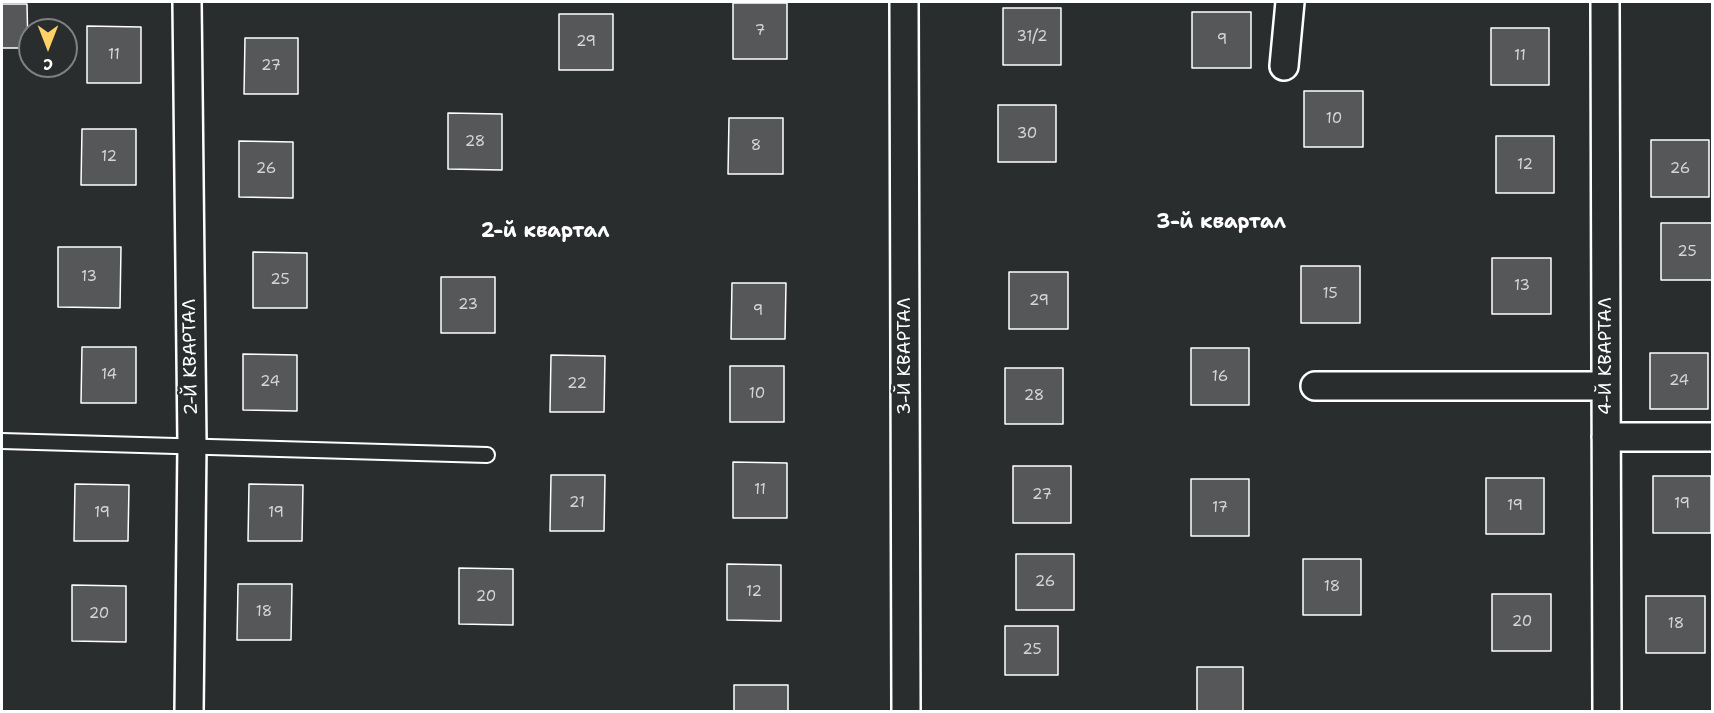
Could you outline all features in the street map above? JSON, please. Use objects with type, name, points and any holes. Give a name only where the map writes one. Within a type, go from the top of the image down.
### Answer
[{"type":"street","name":"2-Й КВАРТАЛ","points":[[187,2],[192,444],[189,711]]},
{"type":"street","name":"3-Й КВАРТАЛ","points":[[904,2],[906,711]]},
{"type":"street","points":[[1284,66],[1290,2]]},
{"type":"street","name":"4-Й КВАРТАЛ","points":[[1605,2],[1607,711]]},
{"type":"street","points":[[1315,386],[1606,386]]},
{"type":"street","points":[[1606,437],[1713,437]]},
{"type":"lane","points":[[2,441],[192,444],[488,455]]},
{"type":"building","points":[[733,3],[787,3],[787,59],[733,59]]},
{"type":"building","points":[[2,4],[27,4],[27,18],[18,18],[18,48],[2,48]]},
{"type":"building","points":[[1003,8],[1061,8],[1061,65],[1003,65]]},
{"type":"building","points":[[1192,12],[1251,12],[1251,68],[1192,68]]},
{"type":"building","points":[[559,14],[613,14],[613,70],[559,70]]},
{"type":"building","points":[[87,26],[141,27],[141,83],[87,83]]},
{"type":"building","points":[[1491,28],[1549,28],[1549,85],[1491,85]]},
{"type":"building","points":[[245,38],[298,38],[298,94],[244,94]]},
{"type":"building","points":[[1304,91],[1363,91],[1363,147],[1304,147]]},
{"type":"building","points":[[998,105],[1056,105],[1056,162],[998,162]]},
{"type":"building","points":[[448,113],[502,114],[502,170],[448,169]]},
{"type":"building","points":[[729,118],[783,118],[783,174],[728,174]]},
{"type":"building","points":[[82,129],[136,129],[136,185],[81,185]]},
{"type":"building","points":[[1496,136],[1554,136],[1554,193],[1496,193]]},
{"type":"building","points":[[1651,140],[1709,140],[1709,197],[1651,197]]},
{"type":"building","points":[[239,141],[293,142],[293,198],[239,197]]},
{"type":"building","points":[[1661,223],[1712,223],[1712,280],[1661,280]]},
{"type":"building","points":[[58,247],[121,247],[120,308],[58,307]]},
{"type":"building","points":[[253,252],[307,253],[307,308],[253,308]]},
{"type":"building","points":[[1492,258],[1551,258],[1551,314],[1492,314]]},
{"type":"building","points":[[1301,266],[1360,266],[1360,323],[1301,323]]},
{"type":"building","points":[[1009,272],[1068,272],[1068,329],[1009,329]]},
{"type":"building","points":[[441,277],[495,277],[495,333],[441,333]]},
{"type":"building","points":[[732,283],[786,283],[785,339],[731,339]]},
{"type":"building","points":[[82,347],[136,347],[136,403],[81,403]]},
{"type":"building","points":[[1191,348],[1249,348],[1249,405],[1191,405]]},
{"type":"building","points":[[1650,353],[1708,353],[1708,409],[1650,409]]},
{"type":"building","points":[[243,354],[297,355],[297,411],[243,410]]},
{"type":"building","points":[[551,355],[605,356],[604,412],[550,412]]},
{"type":"building","points":[[730,366],[784,366],[784,422],[730,422]]},
{"type":"building","points":[[1005,368],[1063,368],[1063,424],[1005,424]]},
{"type":"building","points":[[733,462],[787,463],[787,518],[733,518]]},
{"type":"building","points":[[1013,466],[1071,466],[1071,523],[1013,523]]},
{"type":"building","points":[[551,475],[605,475],[604,531],[550,531]]},
{"type":"building","points":[[1653,476],[1711,476],[1711,533],[1653,533]]},
{"type":"building","points":[[1486,478],[1544,478],[1544,534],[1486,534]]},
{"type":"building","points":[[1191,479],[1249,479],[1249,536],[1191,536]]},
{"type":"building","points":[[75,484],[129,485],[128,541],[74,541]]},
{"type":"building","points":[[249,484],[303,485],[302,541],[248,541]]},
{"type":"building","points":[[1016,554],[1074,554],[1074,610],[1016,610]]},
{"type":"building","points":[[1303,559],[1361,559],[1361,615],[1303,615]]},
{"type":"building","points":[[727,564],[781,565],[781,621],[727,620]]},
{"type":"building","points":[[459,568],[513,569],[513,625],[459,624]]},
{"type":"building","points":[[238,584],[292,584],[291,640],[237,640]]},
{"type":"building","points":[[72,585],[126,586],[126,642],[72,641]]},
{"type":"building","points":[[1492,594],[1551,594],[1551,651],[1492,651]]},
{"type":"building","points":[[1646,596],[1705,596],[1705,653],[1646,653]]},
{"type":"building","points":[[1005,626],[1058,626],[1058,675],[1005,675]]},
{"type":"building","points":[[1197,667],[1243,667],[1243,712],[1197,712]]},
{"type":"building","points":[[734,685],[788,685],[788,712],[734,712]]},
{"type":"district","name":"3-й квартал","points":[[1221,223]]},
{"type":"district","name":"2-й квартал","points":[[545,232]]}]
